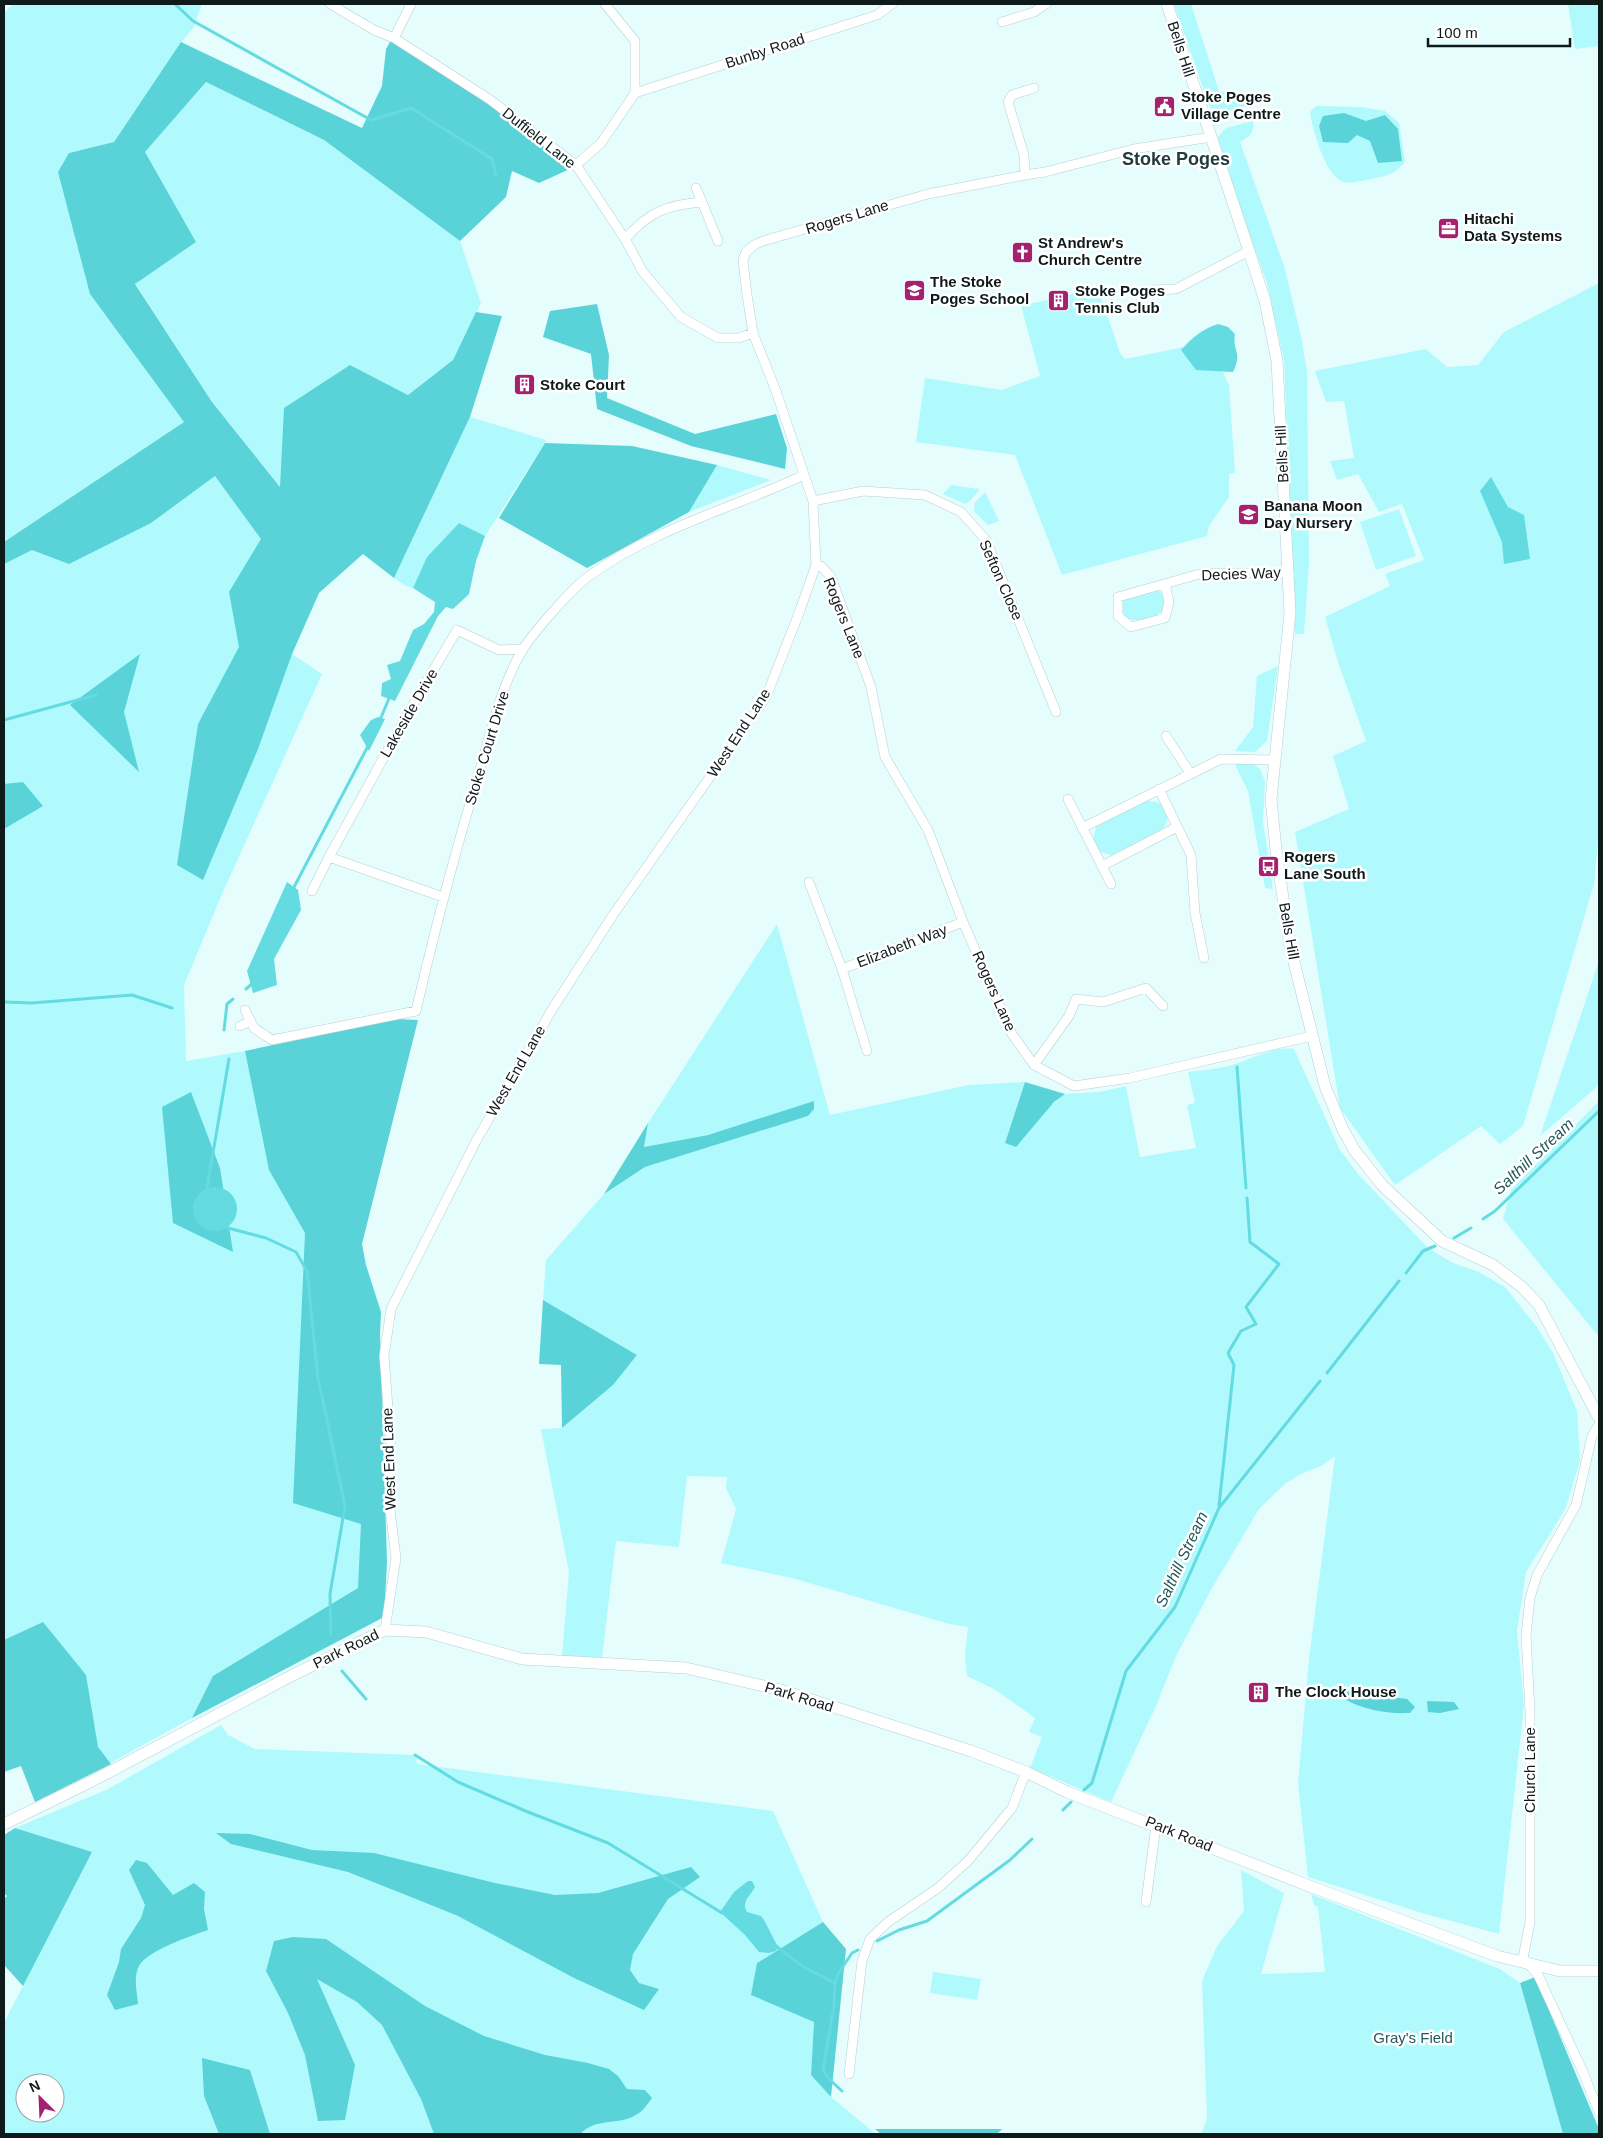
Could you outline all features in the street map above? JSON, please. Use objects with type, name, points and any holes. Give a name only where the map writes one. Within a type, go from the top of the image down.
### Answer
[{"type":"main road","name":"Bells Hill","points":[[1167,4],[1267,310],[1277,360],[1290,613],[1271,799],[1276,850],[1290,946],[1331,1105],[1355,1151],[1382,1185],[1442,1241],[1493,1265],[1523,1288],[1533,1299],[1551,1326],[1599,1417]]},
{"type":"main road","name":"Park Road","points":[[4,1824],[92,1781],[290,1676],[386,1630],[426,1632],[522,1659],[686,1668],[782,1690],[971,1751],[1026,1772],[1067,1792],[1497,1956],[1560,1971],[1599,1971]]},
{"type":"street","name":"Duffield Lane","points":[[330,4],[374,30],[394,38],[489,99],[576,164],[625,238],[643,272],[681,317],[718,338],[739,338],[753,333]]},
{"type":"street","points":[[394,38],[411,4]]},
{"type":"street","points":[[576,164],[602,143],[635,93],[635,41],[605,4]]},
{"type":"street","name":"Bunby Road","points":[[635,93],[877,15],[892,4]]},
{"type":"street","points":[[1002,22],[1034,12],[1046,4]]},
{"type":"street","points":[[1025,174],[1024,155],[1008,102],[1012,95],[1034,88]]},
{"type":"street","name":"Rogers Lane","points":[[1211,137],[1134,149],[1045,172],[1025,174],[928,194],[867,210],[754,245],[746,252],[743,260],[753,333],[776,391],[813,501],[816,565],[821,566],[831,577],[870,687],[884,757],[928,830],[963,922],[1012,1034],[1034,1065],[1074,1086],[1130,1078],[1312,1036]]},
{"type":"street","points":[[696,188],[718,242]]},
{"type":"street","points":[[625,238],[638,224],[655,212],[702,202]]},
{"type":"street","points":[[1141,296],[1154,290],[1176,289],[1249,252]]},
{"type":"street","name":"Stoke Court Drive","points":[[252,1025],[272,1040],[416,1012],[443,897],[502,694],[523,649],[554,611],[587,577],[640,546],[804,475]]},
{"type":"street","name":"Sefton Close","points":[[813,501],[863,491],[925,495],[961,512],[986,540],[1056,712]]},
{"type":"street","name":"West End Lane","points":[[386,1630],[396,1558],[390,1509],[391,1446],[384,1356],[391,1309],[476,1141],[553,1008],[613,915],[766,697],[816,565]]},
{"type":"street","name":"Decies Way","points":[[1165,584],[1169,602],[1165,618],[1131,627],[1118,616],[1118,596],[1203,573],[1289,573]]},
{"type":"street","name":"Lakeside Drive","points":[[312,892],[329,857],[407,715],[457,630],[499,650],[523,649]]},
{"type":"street","points":[[1166,736],[1190,773]]},
{"type":"street","points":[[1082,828],[1221,758],[1275,760]]},
{"type":"street","points":[[1159,789],[1191,855],[1195,913],[1204,958]]},
{"type":"street","points":[[1068,799],[1111,884]]},
{"type":"street","points":[[1102,866],[1177,826]]},
{"type":"street","points":[[329,857],[443,897]]},
{"type":"street","name":"Elizabeth Way","points":[[809,882],[842,969],[867,1052]]},
{"type":"street","name":"Elizabeth Way","points":[[842,969],[963,922]]},
{"type":"street","points":[[1034,1065],[1069,1016],[1076,999],[1103,1002],[1146,988],[1163,1006]]},
{"type":"street","points":[[240,1026],[252,1025],[245,1010]]},
{"type":"street","name":"Church Lane","points":[[1527,1964],[1522,1958],[1530,1922],[1530,1711],[1526,1635],[1530,1598],[1537,1575],[1576,1505],[1592,1436],[1599,1425]]},
{"type":"street","points":[[849,2074],[862,1961],[870,1939],[888,1922],[938,1888],[968,1861],[1012,1808],[1026,1772]]},
{"type":"street","points":[[1146,1902],[1156,1826]]},
{"type":"street","points":[[1527,1964],[1538,1975],[1583,2072],[1599,2112]]},
{"type":"green space","points":[[13,4],[202,4],[194,27],[179,45],[114,142],[69,153],[90,294],[184,422],[4,542],[4,13]]},
{"type":"green space","points":[[1174,4],[1191,4],[1219,91],[1242,95],[1250,105],[1222,113],[1210,108]]},
{"type":"green space","points":[[1568,4],[1599,4],[1599,46],[1575,49]]},
{"type":"green space","points":[[206,82],[324,140],[460,241],[481,303],[453,360],[408,395],[350,365],[281,488],[212,402],[135,283],[196,242],[145,152]]},
{"type":"green space","points":[[1316,106],[1362,107],[1385,111],[1399,123],[1405,162],[1397,170],[1387,175],[1352,182],[1341,181],[1330,169],[1316,139],[1310,112]]},
{"type":"green space","points":[[1253,121],[1251,134],[1240,142],[1285,269],[1302,341],[1307,372],[1309,563],[1304,634],[1295,634],[1284,360],[1267,283],[1220,152],[1218,137],[1226,128]]},
{"type":"green space","points":[[1599,283],[1599,830],[1594,884],[1523,1126],[1500,1144],[1481,1126],[1395,1185],[1340,1108],[1295,832],[1349,809],[1333,756],[1366,741],[1338,662],[1325,617],[1390,586],[1385,574],[1424,560],[1402,504],[1379,512],[1358,474],[1337,480],[1330,461],[1354,458],[1344,401],[1326,402],[1315,371],[1426,349],[1447,367],[1478,365],[1504,332]]},
{"type":"green space","points":[[1098,288],[1120,353],[1125,359],[1209,342],[1229,385],[1235,473],[1229,474],[1229,497],[1209,526],[1207,536],[1062,575],[1015,455],[916,442],[925,378],[1002,390],[1040,376],[1021,306]]},
{"type":"green space","points":[[470,417],[546,440],[485,536],[459,523],[427,557],[413,588],[406,586],[394,578]]},
{"type":"green space","points":[[192,433],[319,593],[292,654],[322,674],[222,894],[184,985],[186,1061],[373,1025],[320,1218],[388,1391],[388,1444],[374,1511],[384,1617],[192,1718],[87,1776],[4,1642],[4,560]]},
{"type":"green space","points":[[717,465],[771,480],[689,512]]},
{"type":"green space","points":[[951,485],[980,489],[965,504],[943,494]]},
{"type":"green space","points":[[985,492],[999,521],[988,525],[974,511],[975,502]]},
{"type":"green space","points":[[1399,509],[1416,556],[1376,570],[1360,522]]},
{"type":"green space","points":[[1154,588],[1160,591],[1166,601],[1158,615],[1143,620],[1133,620],[1125,617],[1121,606],[1123,599]]},
{"type":"green space","points":[[1278,666],[1267,741],[1255,752],[1235,751],[1253,727],[1257,676]]},
{"type":"green space","points":[[1236,762],[1253,764],[1260,769],[1265,781],[1263,822],[1273,889],[1265,888],[1248,791],[1236,767]]},
{"type":"green space","points":[[1144,800],[1160,803],[1168,818],[1163,830],[1112,855],[1099,852],[1093,839],[1096,827]]},
{"type":"green space","points":[[777,924],[830,1115],[969,1085],[1025,1082],[1005,1142],[1065,1094],[1099,1092],[1126,1086],[1140,1157],[1196,1148],[1187,1105],[1195,1103],[1188,1072],[1227,1066],[1278,1049],[1294,1049],[1340,1150],[1359,1175],[1428,1248],[1453,1263],[1479,1272],[1505,1287],[1537,1327],[1553,1353],[1577,1411],[1580,1461],[1565,1510],[1526,1572],[1517,1631],[1524,1705],[1499,1934],[1422,1913],[1308,1877],[1298,1783],[1309,1659],[1335,1456],[1323,1465],[1301,1474],[1286,1483],[1259,1509],[1211,1590],[1176,1656],[1156,1706],[1111,1802],[1030,1768],[1042,1737],[1029,1732],[1035,1718],[994,1689],[967,1676],[965,1655],[968,1627],[949,1624],[792,1578],[721,1563],[736,1509],[726,1488],[727,1477],[687,1476],[679,1547],[616,1541],[602,1658],[562,1656],[569,1572],[541,1429],[562,1428],[613,1385],[637,1355],[543,1300],[546,1260],[604,1194],[645,1167],[808,1116],[814,1109],[708,1135],[644,1147],[648,1123]]},
{"type":"green space","points":[[1599,961],[1599,1085],[1540,1136]]},
{"type":"green space","points":[[1599,1101],[1599,1337],[1503,1219],[1511,1190]]},
{"type":"green space","points":[[221,1725],[228,1735],[255,1749],[416,1755],[417,1764],[773,1811],[823,1922],[757,1963],[814,2022],[811,2075],[831,2097],[876,2134],[4,2134],[4,2023],[91,1852],[15,1828],[108,1789]]},
{"type":"green space","name":"Gray's Field","points":[[1241,1870],[1284,1893],[1261,1974],[1325,1972],[1318,1907],[1314,1905],[1311,1894],[1500,1969],[1520,1983],[1563,2134],[1201,2134],[1207,2119],[1202,1981],[1217,1946],[1244,1911]]},
{"type":"green space","points":[[933,1972],[981,1979],[977,2000],[930,1993]]},
{"type":"shaded area","points":[[391,40],[487,101],[572,168],[539,183],[512,171],[506,197],[460,241],[324,140],[206,82],[145,152],[196,242],[135,284],[212,402],[280,487],[284,408],[350,365],[408,395],[453,360],[476,312],[502,316],[470,417],[394,578],[363,554],[319,593],[292,654],[258,749],[203,880],[177,865],[198,724],[239,647],[229,592],[261,539],[215,476],[151,523],[69,564],[32,550],[4,564],[4,542],[184,422],[90,294],[58,172],[69,153],[114,142],[181,42],[362,128],[382,86],[386,49]]},
{"type":"shaded area","points":[[1344,113],[1366,121],[1385,115],[1398,129],[1402,161],[1378,163],[1370,141],[1357,135],[1348,143],[1323,142],[1319,126],[1323,116]]},
{"type":"shaded area","points":[[597,304],[609,355],[607,398],[695,434],[776,414],[787,448],[785,469],[691,446],[597,409],[591,354],[543,337],[550,311]]},
{"type":"shaded area","points":[[1218,324],[1228,327],[1235,334],[1237,360],[1233,372],[1196,370],[1181,350],[1198,334]]},
{"type":"shaded area","points":[[545,443],[632,446],[717,465],[689,512],[587,568],[499,518]]},
{"type":"shaded area","points":[[1491,477],[1508,507],[1524,515],[1530,559],[1504,564],[1502,542],[1480,491]]},
{"type":"shaded area","points":[[459,523],[485,536],[476,561],[469,594],[453,609],[446,607],[438,616],[395,701],[381,696],[382,683],[391,679],[387,665],[400,661],[413,630],[424,624],[434,612],[435,602],[413,588],[427,557]]},
{"type":"shaded area","points":[[140,654],[124,712],[139,772],[70,705]]},
{"type":"shaded area","points":[[378,717],[385,719],[369,751],[360,735],[371,720]]},
{"type":"shaded area","points":[[23,782],[43,806],[4,829],[4,784]]},
{"type":"shaded area","points":[[287,882],[298,890],[301,910],[274,959],[277,985],[253,993],[247,971]]},
{"type":"shaded area","points":[[397,1019],[418,1020],[362,1244],[366,1265],[381,1312],[380,1334],[387,1563],[384,1617],[192,1718],[213,1676],[358,1588],[361,1524],[293,1503],[305,1233],[269,1170],[245,1051]]},
{"type":"shaded area","points":[[1025,1082],[1065,1094],[1054,1102],[1016,1147],[1005,1143]]},
{"type":"shaded area","points":[[191,1092],[220,1168],[233,1252],[173,1223],[162,1107]]},
{"type":"shaded area","points":[[814,1101],[814,1109],[808,1116],[645,1167],[604,1194],[648,1123],[644,1147],[708,1135]]},
{"type":"shaded area","points":[[219,1187],[231,1193],[236,1200],[236,1218],[231,1225],[224,1230],[211,1231],[203,1228],[196,1221],[193,1205],[196,1197],[203,1190]]},
{"type":"shaded area","points":[[543,1300],[637,1355],[613,1385],[562,1428],[561,1365],[539,1364]]},
{"type":"shaded area","points":[[43,1622],[86,1675],[98,1747],[111,1764],[35,1802],[21,1766],[4,1772],[4,1640]]},
{"type":"shaded area","points":[[1346,1691],[1407,1699],[1415,1707],[1410,1713],[1376,1710],[1344,1699]]},
{"type":"shaded area","points":[[1427,1701],[1454,1702],[1459,1709],[1440,1713],[1428,1712]]},
{"type":"shaded area","points":[[15,1828],[92,1852],[23,1986],[4,1965],[4,1899],[7,1896],[4,1893],[4,1835]]},
{"type":"shaded area","points":[[216,1833],[250,1834],[312,1850],[374,1853],[495,1883],[555,1895],[598,1893],[691,1867],[700,1877],[668,1899],[633,1954],[630,1970],[639,1983],[659,1989],[644,2010],[574,1978],[458,1916],[348,1872],[231,1844]]},
{"type":"shaded area","points":[[136,1860],[147,1863],[173,1895],[194,1883],[205,1892],[204,1909],[208,1930],[170,1944],[144,1960],[139,1966],[136,1975],[138,2004],[115,2010],[107,1995],[119,1962],[121,1949],[141,1918],[145,1905],[129,1870]]},
{"type":"shaded area","points":[[748,1881],[752,1881],[755,1887],[747,1899],[745,1908],[747,1912],[761,1916],[764,1920],[778,1947],[776,1951],[769,1953],[759,1952],[745,1935],[720,1912],[734,1892]]},
{"type":"shaded area","points":[[823,1922],[846,1949],[831,2097],[811,2075],[814,2022],[751,1995],[757,1963]]},
{"type":"shaded area","points":[[293,1937],[326,1939],[425,2006],[484,2036],[545,2055],[609,2069],[618,2076],[627,2089],[645,2090],[652,2098],[643,2110],[632,2117],[594,2125],[580,2134],[434,2134],[421,2099],[382,2025],[357,2002],[317,1979],[355,2065],[345,2120],[318,2121],[305,2055],[288,2013],[266,1971],[274,1941]]},
{"type":"shaded area","points":[[1535,1977],[1599,2129],[1599,2134],[1563,2134],[1520,1983]]},
{"type":"shaded area","points":[[202,2058],[250,2070],[270,2134],[219,2134],[204,2096]]},
{"type":"shaded area","points":[[875,2129],[1002,2129],[997,2134],[881,2134]]},
{"type":"waterway","points":[[175,4],[193,21],[371,120],[411,108],[492,159],[496,176]]},
{"type":"waterway","points":[[4,720],[96,695]]},
{"type":"waterway","points":[[380,720],[390,696]]},
{"type":"waterway","points":[[293,889],[368,746]]},
{"type":"waterway","points":[[246,989],[253,983]]},
{"type":"waterway","points":[[4,1002],[32,1003],[132,995],[172,1008]]},
{"type":"waterway","points":[[224,1030],[227,1004],[233,999]]},
{"type":"waterway","points":[[208,1191],[229,1059]]},
{"type":"waterway","points":[[1237,1067],[1246,1188]]},
{"type":"waterway","name":"Salthill Stream","points":[[1483,1219],[1495,1211],[1599,1111]]},
{"type":"waterway","points":[[1219,1506],[1234,1365],[1228,1353],[1241,1331],[1256,1324],[1246,1307],[1279,1264],[1250,1242],[1247,1198]]},
{"type":"waterway","points":[[226,1225],[228,1228],[266,1238],[296,1252],[307,1271],[318,1378],[345,1506],[330,1594],[331,1635]]},
{"type":"waterway","name":"Salthill Stream","points":[[1454,1238],[1471,1228]]},
{"type":"waterway","name":"Salthill Stream","points":[[1406,1273],[1423,1251],[1435,1246]]},
{"type":"waterway","name":"Salthill Stream","points":[[1327,1373],[1399,1281]]},
{"type":"waterway","name":"Salthill Stream","points":[[1084,1790],[1092,1783],[1126,1671],[1175,1607],[1219,1508],[1320,1381]]},
{"type":"waterway","points":[[342,1671],[366,1699]]},
{"type":"waterway","points":[[415,1755],[458,1782],[608,1843],[722,1913]]},
{"type":"waterway","name":"Salthill Stream","points":[[1063,1810],[1071,1802]]},
{"type":"waterway","name":"Salthill Stream","points":[[877,1941],[899,1930],[927,1921],[1010,1860],[1032,1839]]},
{"type":"waterway","points":[[776,1946],[802,1966],[835,1983]]},
{"type":"waterway","name":"Salthill Stream","points":[[842,2091],[829,2079],[823,2070],[834,2006],[835,1983],[838,1974],[852,1953],[858,1950]]},
{"type":"place","name":"Stoke Poges Village Centre","points":[[1165,106]]},
{"type":"place","name":"Hitachi Data Systems","points":[[1448,228]]},
{"type":"place","name":"St Andrew's Church Centre","points":[[1022,252]]},
{"type":"place","name":"The Stoke Poges School","points":[[914,291]]},
{"type":"place","name":"Stoke Poges Tennis Club","points":[[1059,300]]},
{"type":"place","name":"Stoke Court","points":[[524,385]]},
{"type":"place","name":"Banana Moon Day Nursery","points":[[1248,515]]},
{"type":"place","name":"Rogers Lane South","points":[[1268,866]]},
{"type":"place","name":"The Clock House","points":[[1259,1692]]},
{"type":"district","name":"Stoke Poges","points":[[1176,159]]}]
